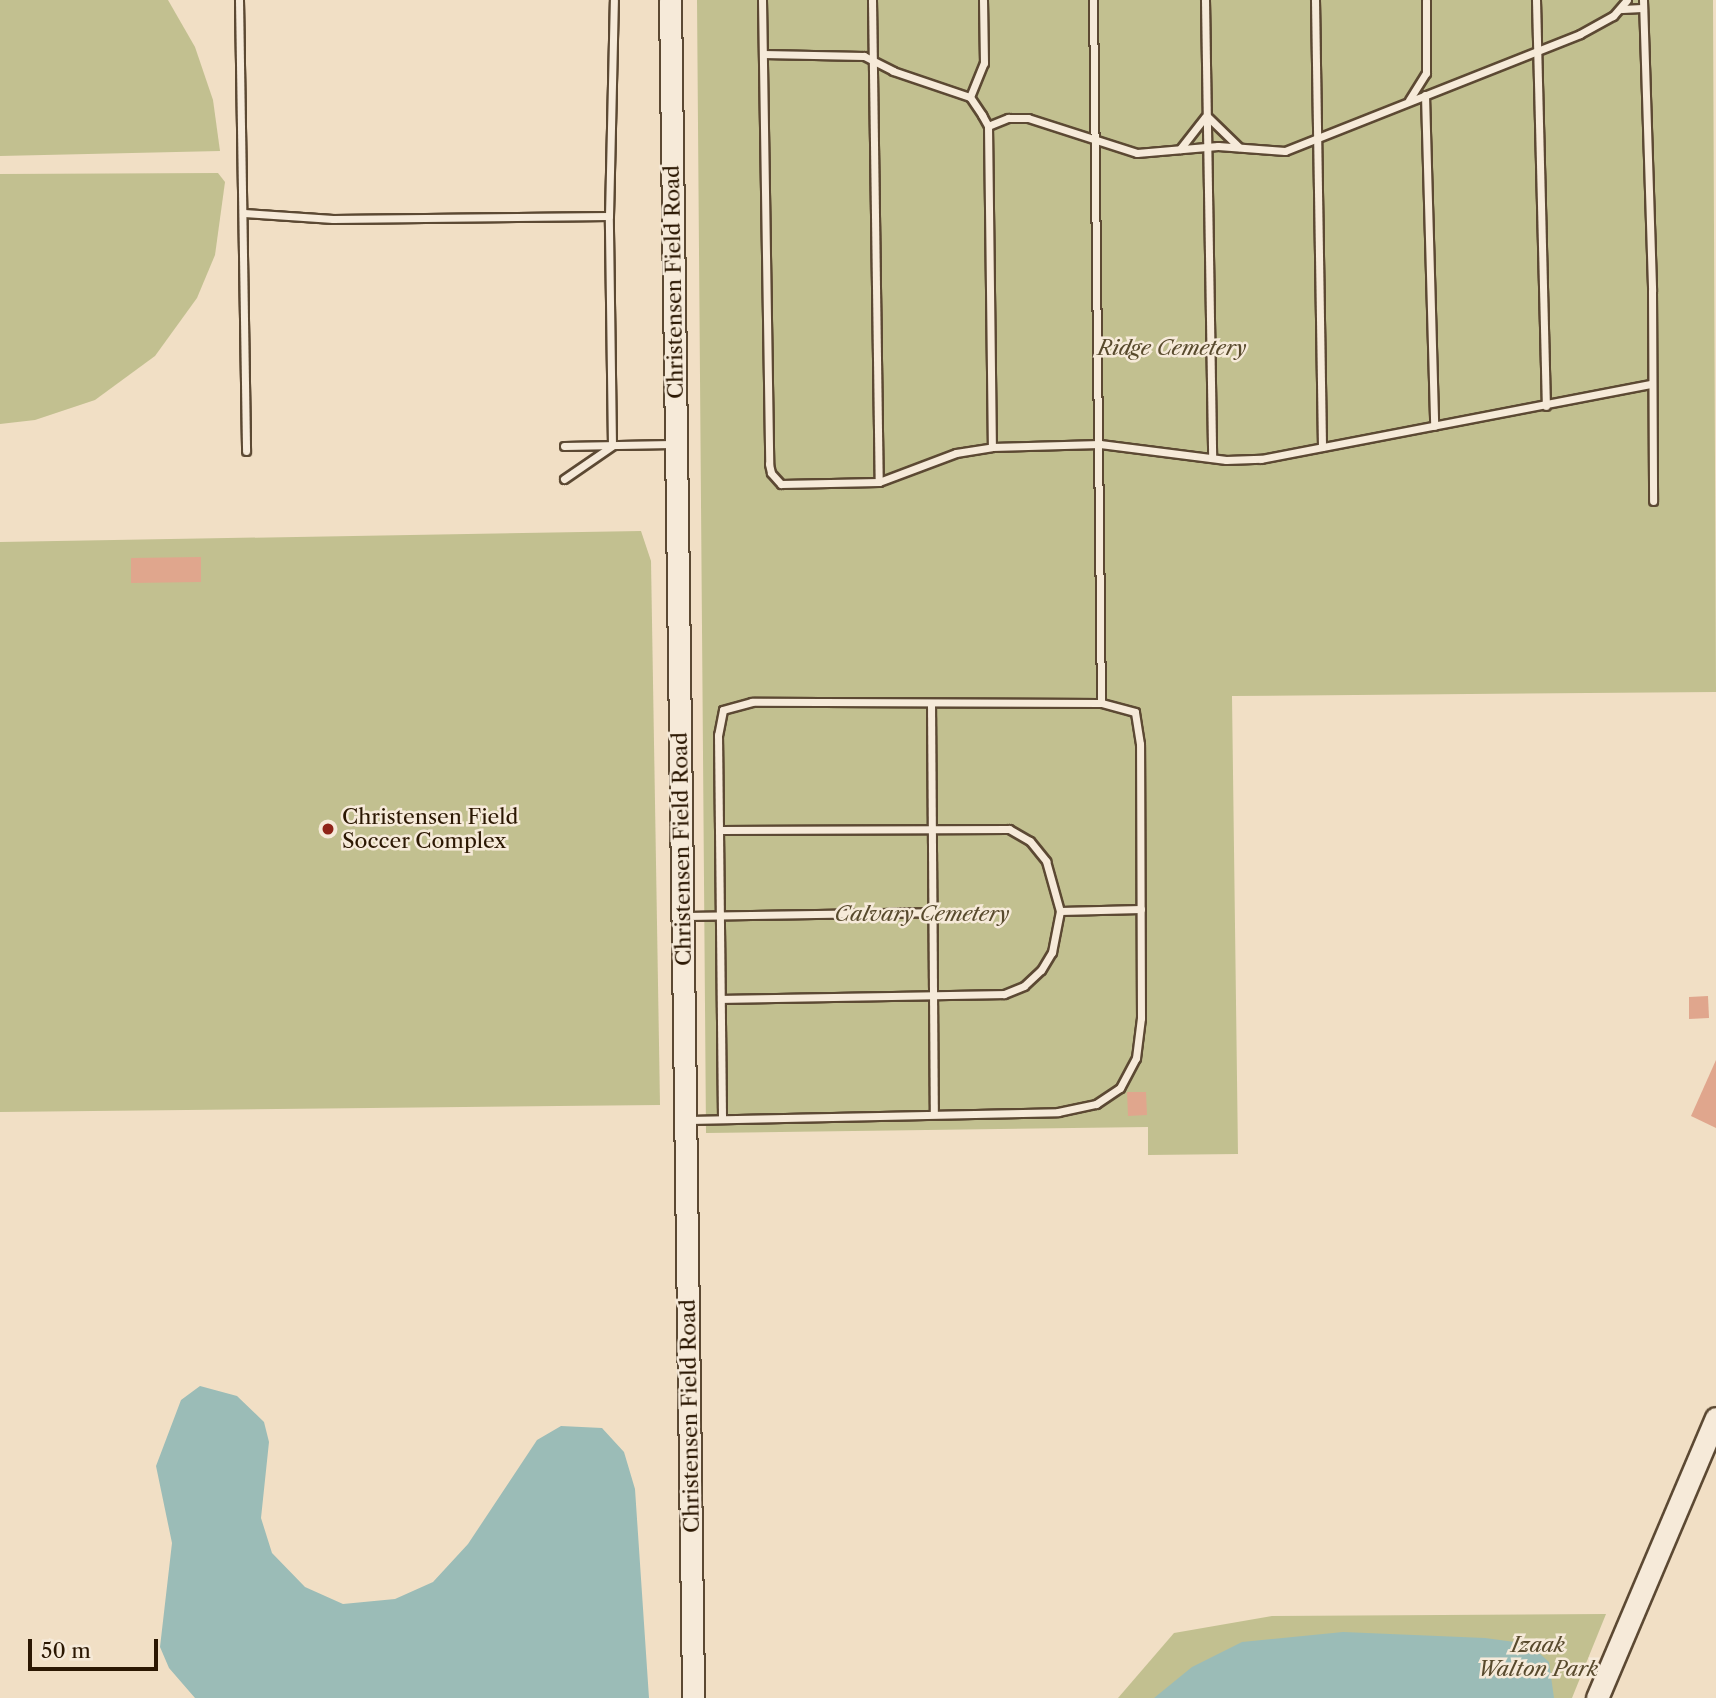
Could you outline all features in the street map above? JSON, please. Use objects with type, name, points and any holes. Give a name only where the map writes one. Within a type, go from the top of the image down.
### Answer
[{"type":"street","name":"Christensen Field Road","points":[[670,0],[693,1698]]},
{"type":"street","points":[[1597,1698],[1716,1418]]},
{"type":"lane","points":[[239,0],[246,451]]},
{"type":"lane","points":[[612,445],[609,216],[614,0]]},
{"type":"lane","points":[[762,0],[771,473],[782,485],[879,482],[956,453],[992,447],[1100,444],[1212,458],[1261,459],[1651,384]]},
{"type":"lane","points":[[873,0],[879,482]]},
{"type":"lane","points":[[970,97],[984,63],[983,0]]},
{"type":"lane","points":[[1093,0],[1101,704]]},
{"type":"lane","points":[[1205,0],[1212,458]]},
{"type":"lane","points":[[1315,0],[1322,447]]},
{"type":"lane","points":[[1405,103],[1417,92],[1426,72],[1426,0]]},
{"type":"lane","points":[[1536,0],[1535,54],[1546,406]]},
{"type":"lane","points":[[988,126],[1008,118],[1028,118],[1116,149],[1145,154],[1208,146],[1285,151],[1535,54],[1600,24],[1627,0]]},
{"type":"lane","points":[[1620,9],[1643,4],[1653,501]]},
{"type":"lane","points":[[763,54],[855,53],[970,97],[988,126],[992,447]]},
{"type":"lane","points":[[1425,95],[1434,426]]},
{"type":"lane","points":[[1206,114],[1218,131],[1240,148]]},
{"type":"lane","points":[[1179,149],[1206,114]]},
{"type":"lane","points":[[1096,161],[1116,149]]},
{"type":"lane","points":[[244,213],[333,219],[609,216]]},
{"type":"lane","points":[[564,446],[677,444]]},
{"type":"lane","points":[[564,479],[612,445]]},
{"type":"lane","points":[[931,703],[929,827],[934,1114]]},
{"type":"lane","points":[[686,1120],[1065,1112],[1096,1104],[1120,1088],[1133,1066],[1140,1034],[1138,719],[1130,708],[1101,704],[729,705],[718,725],[722,1119]]},
{"type":"lane","points":[[719,830],[998,827],[1025,837],[1052,874],[1060,911],[1052,952],[1024,986],[992,996],[721,999]]},
{"type":"lane","points":[[1060,911],[1141,909]]},
{"type":"lane","points":[[684,916],[930,912]]},
{"type":"green space","points":[[0,0],[168,0],[195,47],[213,100],[220,151],[0,156]]},
{"type":"green space","name":"Ridge Cemetery","points":[[697,0],[1713,0],[1716,692],[1232,696],[1238,1154],[1148,1155],[1148,1127],[706,1133]]},
{"type":"green space","points":[[218,173],[225,182],[215,255],[197,298],[155,356],[95,400],[35,420],[0,424],[0,174]]},
{"type":"green space","name":"Christensen Field Soccer Complex","points":[[641,531],[651,561],[660,1105],[0,1112],[0,542]]},
{"type":"green space","name":"Izaak Walton Park","points":[[1606,1614],[1572,1698],[1118,1698],[1174,1633],[1272,1616]]},
{"type":"water","points":[[200,1386],[237,1396],[264,1422],[269,1442],[261,1518],[272,1553],[305,1587],[343,1604],[395,1599],[433,1582],[468,1544],[537,1440],[561,1426],[602,1428],[624,1452],[635,1489],[649,1698],[195,1698],[169,1668],[160,1647],[172,1543],[156,1466],[181,1400]]},
{"type":"water","name":"Izaak Walton Park","points":[[1343,1632],[1485,1638],[1529,1644],[1549,1662],[1554,1698],[1154,1698],[1192,1667],[1242,1642]]},
{"type":"building","points":[[201,557],[201,582],[131,583],[131,558]]},
{"type":"building","points":[[1708,996],[1709,1018],[1689,1019],[1689,997]]},
{"type":"building","points":[[1716,1060],[1716,1128],[1691,1116]]},
{"type":"building","points":[[1127,1092],[1146,1092],[1147,1115],[1128,1116]]},
{"type":"place","name":"Christensen Field Soccer Complex","points":[[328,829]]},
{"type":"park label","name":"Calvary Cemetery","points":[[922,914]]}]
